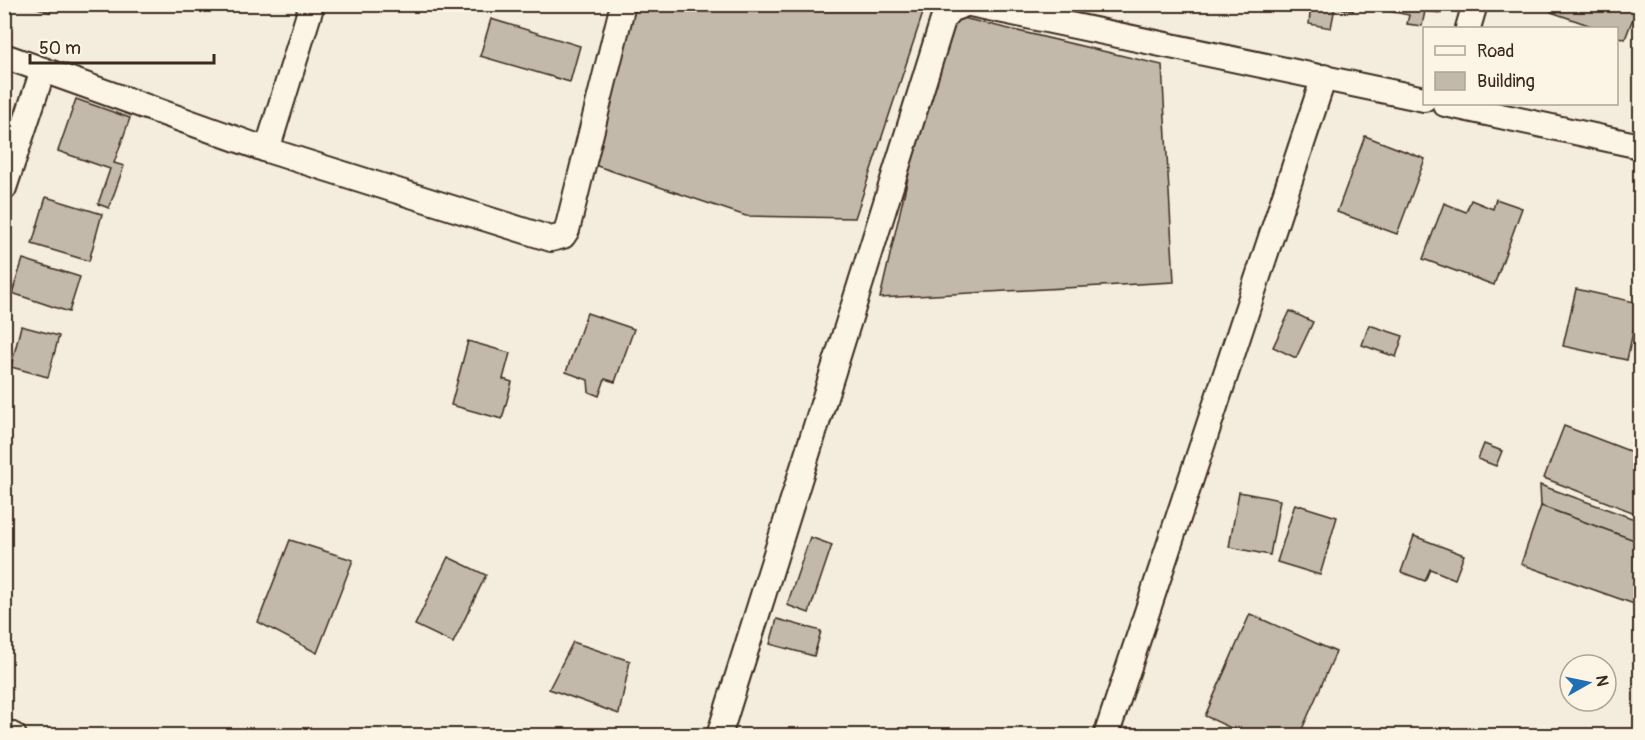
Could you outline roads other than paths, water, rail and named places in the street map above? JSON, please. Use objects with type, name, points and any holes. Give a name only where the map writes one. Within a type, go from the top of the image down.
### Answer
[{"type":"street","points":[[267,150],[312,4]]},
{"type":"street","points":[[4,56],[267,150],[544,238],[557,238],[567,230],[623,4]]},
{"type":"street","points":[[720,735],[943,20],[950,10],[968,4],[1423,99]]},
{"type":"street","points":[[1468,27],[1475,4]]},
{"type":"street","points":[[4,188],[43,70]]},
{"type":"street","points":[[1106,735],[1324,77]]},
{"type":"street","points":[[1450,105],[1641,146]]},
{"type":"street","points":[[4,731],[14,735]]}]
